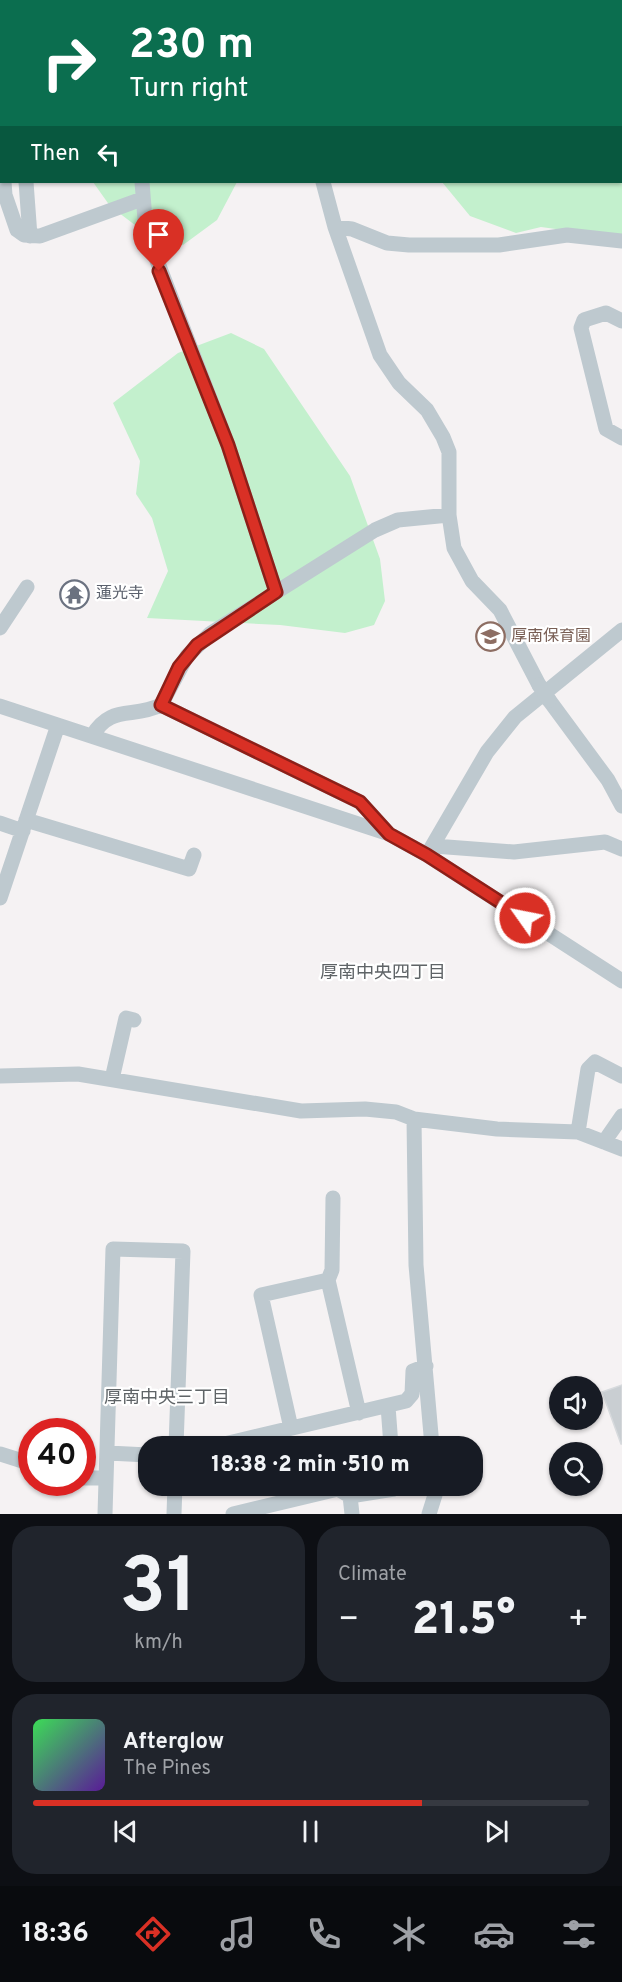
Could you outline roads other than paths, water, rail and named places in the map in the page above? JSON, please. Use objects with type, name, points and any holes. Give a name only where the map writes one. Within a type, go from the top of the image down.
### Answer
[{"type":"street","points":[[4,183],[5,195],[17,230],[30,236],[40,236],[142,199]]},
{"type":"street","points":[[26,183],[30,236]]},
{"type":"street","points":[[142,183],[146,232],[159,271],[228,445],[276,592]]},
{"type":"street","points":[[323,183],[335,227],[369,328],[388,370],[427,410],[449,452],[448,515],[454,548],[462,566],[500,610],[539,685],[608,780],[622,806]]},
{"type":"street","points":[[335,227],[352,229],[387,243],[409,245],[499,245],[567,235],[622,241]]},
{"type":"street","points":[[622,321],[606,313],[584,320],[582,328],[606,429],[622,438]]},
{"type":"street","points":[[161,705],[179,667],[197,645],[276,592],[375,530],[398,520],[448,515]]},
{"type":"street","points":[[0,628],[27,587]]},
{"type":"street","points":[[431,850],[487,752],[515,717],[622,630]]},
{"type":"street","points":[[92,736],[107,717],[115,714],[141,712],[161,705],[360,802],[389,834]]},
{"type":"street","points":[[0,706],[389,834],[431,850],[622,981]]},
{"type":"street","points":[[2,889],[58,725]]},
{"type":"street","points":[[0,823],[24,826],[189,869],[194,855]]},
{"type":"street","points":[[431,850],[514,852],[605,842],[622,849]]},
{"type":"street","points":[[112,1080],[126,1018],[134,1020]]},
{"type":"street","points":[[578,1132],[588,1069],[595,1062],[622,1076]]},
{"type":"street","points":[[0,1077],[57,1073],[301,1111],[365,1109],[396,1112],[414,1119],[497,1129],[578,1132],[622,1149]]},
{"type":"street","points":[[604,1142],[622,1116]]},
{"type":"street","points":[[414,1119],[416,1265],[431,1436]]},
{"type":"street","points":[[333,1198],[332,1270],[328,1280],[359,1413]]},
{"type":"street","points":[[105,1514],[113,1249],[183,1251],[176,1436]]},
{"type":"street","points":[[291,1428],[261,1295],[328,1280]]},
{"type":"street","points":[[258,1436],[406,1401],[412,1394],[413,1371],[426,1366]]},
{"type":"street","points":[[387,1406],[390,1436]]},
{"type":"street","points":[[108,1453],[138,1454]]},
{"type":"street","points":[[0,1454],[18,1460]]},
{"type":"street","points":[[96,1479],[106,1479]]},
{"type":"street","points":[[174,1514],[175,1496]]},
{"type":"street","points":[[233,1514],[309,1496]]},
{"type":"street","points":[[350,1496],[352,1514]]},
{"type":"street","points":[[429,1514],[435,1496]]},
{"type":"place","name":"蓮光寺","points":[[75,594]]},
{"type":"place","name":"厚南保育園","points":[[490,637]]},
{"type":"district","name":"厚南中央四丁目","points":[[383,973]]},
{"type":"district","name":"厚南中央三丁目","points":[[167,1398]]}]
